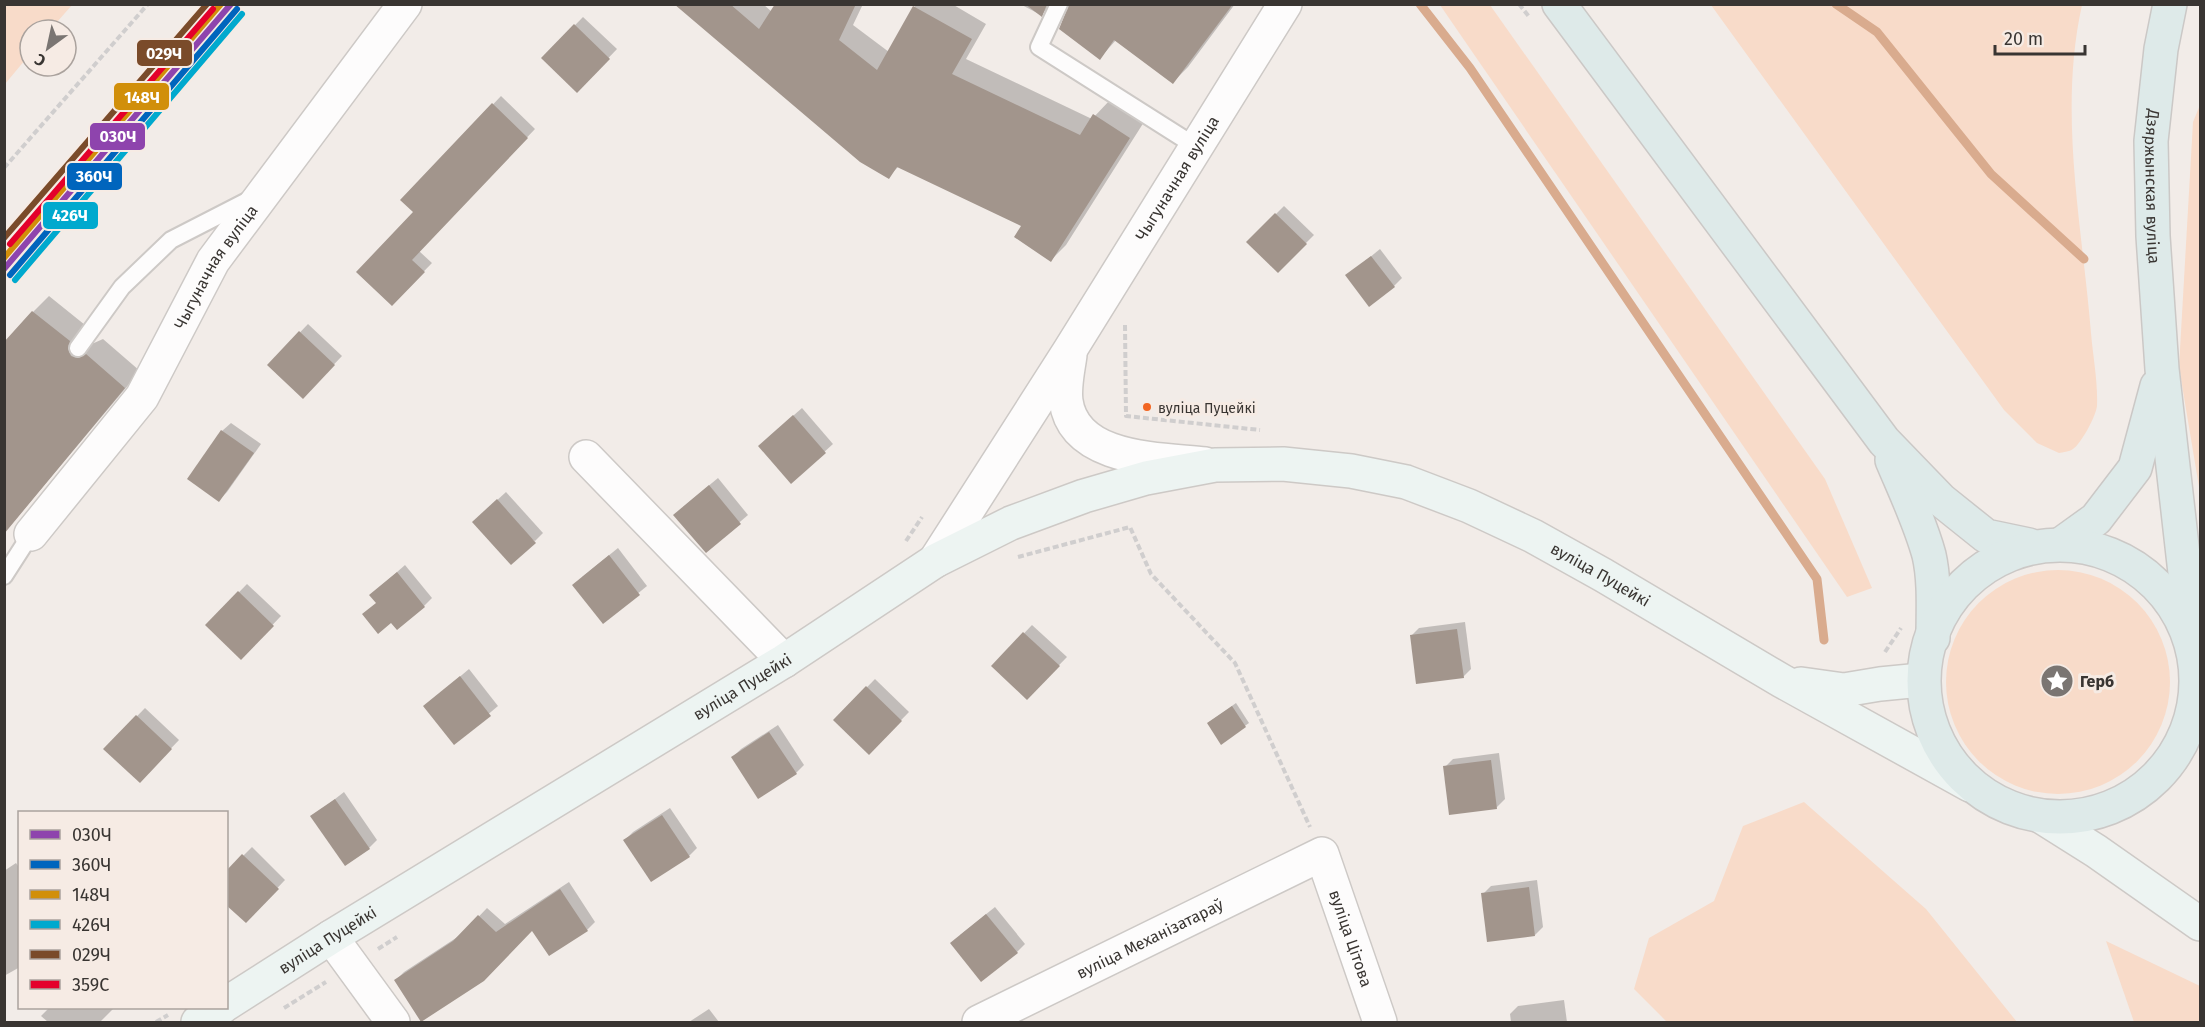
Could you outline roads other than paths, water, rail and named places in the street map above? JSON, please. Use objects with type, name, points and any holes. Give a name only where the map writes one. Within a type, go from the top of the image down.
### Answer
[{"type":"main road","name":"Дзяржынская вуліца","points":[[2170,4],[2161,49],[2151,141],[2153,236],[2162,369],[2197,687]]},
{"type":"main road","points":[[1546,14],[1884,441],[1941,500],[1986,536],[2031,545]]},
{"type":"main road","name":"Дзяржынская вуліца","points":[[2064,542],[2096,519],[2135,468],[2162,369]]},
{"type":"main road","points":[[1884,441],[1918,521],[1929,556],[1933,590],[1933,638]]},
{"type":"main road","name":"вуліца Пуцейкі","points":[[228,1003],[331,937],[784,660],[935,561],[1011,523],[1084,496],[1146,478],[1215,465],[1283,464],[1352,471],[1406,482],[1469,506],[1533,536],[1782,681],[1970,785]]},
{"type":"main road","points":[[2042,817],[2080,816],[2116,806],[2148,785],[2173,757],[2182,740],[2190,723],[2197,687],[2185,626],[2165,593],[2137,567],[2128,562],[2102,549],[2064,542],[2031,545],[1997,556],[1972,579],[1953,603],[1933,638],[1920,680],[1926,719],[1943,755],[1970,785],[2004,806],[2042,817],[2096,851],[2200,924]]},
{"type":"main road","name":"вуліца Пуцейкі","points":[[1782,681],[1844,690],[1920,680]]},
{"type":"main road","points":[[198,1023],[219,1009]]},
{"type":"street","name":"Чыгуначная вуліца","points":[[31,534],[142,397],[213,261],[405,4]]},
{"type":"street","name":"Чыгуначная вуліца","points":[[935,561],[1070,350],[1285,4]]},
{"type":"street","points":[[1070,350],[1066,400],[1071,420],[1084,437],[1105,448],[1127,455],[1215,465]]},
{"type":"street","points":[[586,457],[784,660]]},
{"type":"street","name":"вуліца Механізатараў","points":[[979,1023],[1322,854]]},
{"type":"street","name":"вуліца Цітова","points":[[1322,854],[1380,1023]]},
{"type":"street","points":[[331,937],[393,1023]]},
{"type":"lane","points":[[1059,4],[1039,47],[1184,139],[1197,144]]},
{"type":"lane","points":[[78,348],[122,286],[171,240],[266,192]]},
{"type":"lane","points":[[4,576],[31,534]]},
{"type":"waterway","points":[[1420,4],[1470,68],[1817,579],[1824,640]]},
{"type":"waterway","points":[[1836,4],[1877,32],[1991,174],[2084,259]]},
{"type":"place","name":"вуліца Пуцейкі","points":[[1147,407]]},
{"type":"place","name":"Герб","points":[[2057,681]]}]
